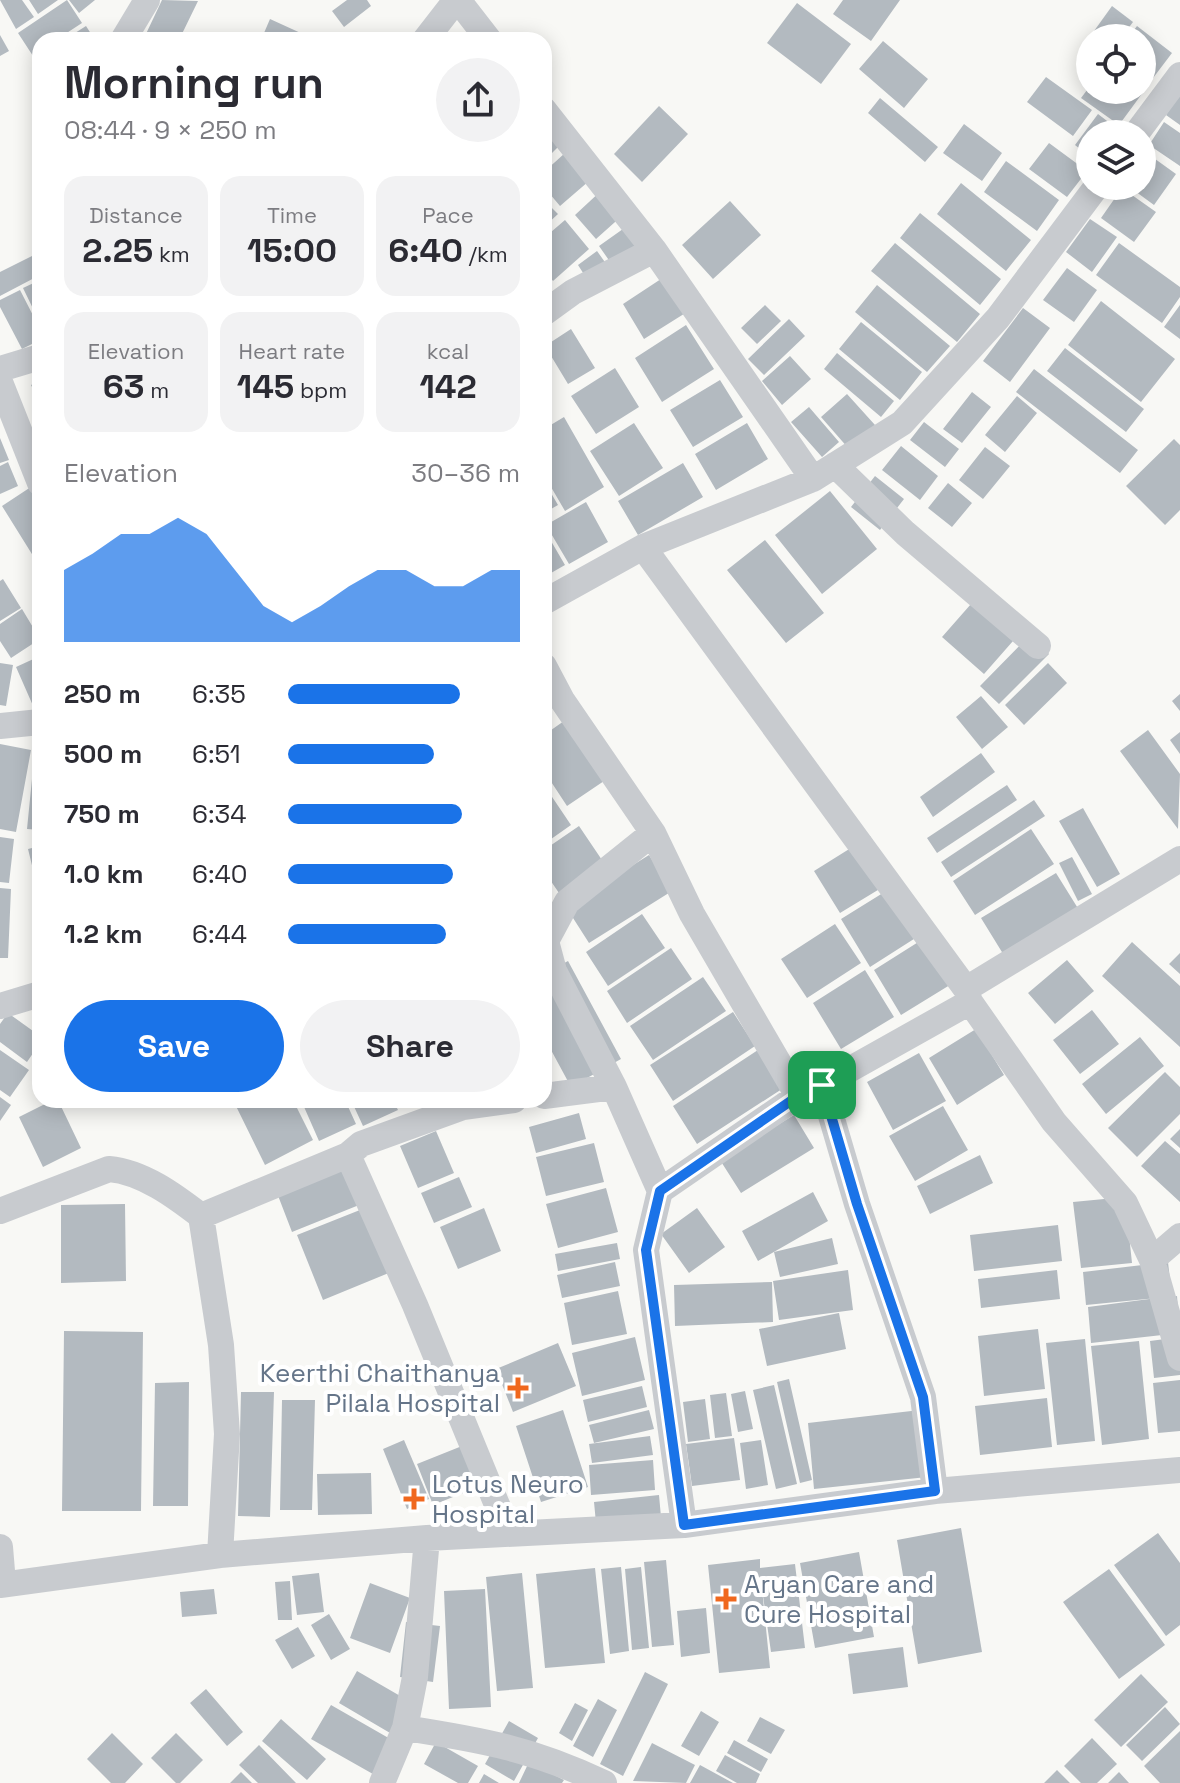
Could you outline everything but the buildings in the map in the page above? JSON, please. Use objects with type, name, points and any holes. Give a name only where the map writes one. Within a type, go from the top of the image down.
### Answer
[{"type":"street","points":[[128,32],[147,0]]},
{"type":"street","points":[[431,32],[457,0],[483,32]]},
{"type":"street","points":[[1146,120],[1180,75]]},
{"type":"street","points":[[552,120],[824,472],[905,533],[1038,646]]},
{"type":"street","points":[[552,598],[643,547],[824,472],[902,423],[998,318],[1086,200]]},
{"type":"street","points":[[552,307],[573,292],[654,250]]},
{"type":"street","points":[[0,369],[32,359]]},
{"type":"street","points":[[0,382],[32,463]]},
{"type":"street","points":[[643,547],[968,996],[1054,1122],[1125,1203],[1152,1260],[1180,1358]]},
{"type":"street","points":[[553,707],[653,833],[692,914],[810,1090],[857,1204],[923,1397],[935,1491]]},
{"type":"street","points":[[0,726],[32,723]]},
{"type":"street","points":[[552,930],[567,902],[653,833]]},
{"type":"street","points":[[660,1191],[810,1090],[968,996],[1180,859]]},
{"type":"street","points":[[552,964],[614,1087],[660,1191],[646,1250],[684,1525]]},
{"type":"street","points":[[0,1006],[32,996]]},
{"type":"street","points":[[552,1095],[614,1087]]},
{"type":"street","points":[[201,1216],[348,1155],[361,1144],[460,1108]]},
{"type":"street","points":[[348,1155],[415,1305],[509,1534]]},
{"type":"street","points":[[0,1211],[109,1169],[128,1171],[175,1196],[201,1216],[221,1345],[227,1434],[220,1555]]},
{"type":"street","points":[[1152,1260],[1180,1236]]},
{"type":"street","points":[[0,1547],[2,1584],[220,1555],[427,1538],[684,1525],[935,1491],[1180,1470]]},
{"type":"street","points":[[382,1783],[405,1728],[415,1677],[427,1538]]},
{"type":"street","points":[[405,1728],[507,1744],[566,1764],[604,1783]]},
{"type":"place","name":"Keerthi Chaithanya Pilala Hospital","points":[[518,1388]]},
{"type":"place","name":"Lotus Neuro Hospital","points":[[414,1499]]},
{"type":"place","name":"Aryan Care and Cure Hospital","points":[[726,1599]]},
{"type":"route","points":[[822,1085],[857,1204],[923,1397],[935,1491],[684,1525],[646,1250],[660,1191],[798,1096],[822,1085]]}]
